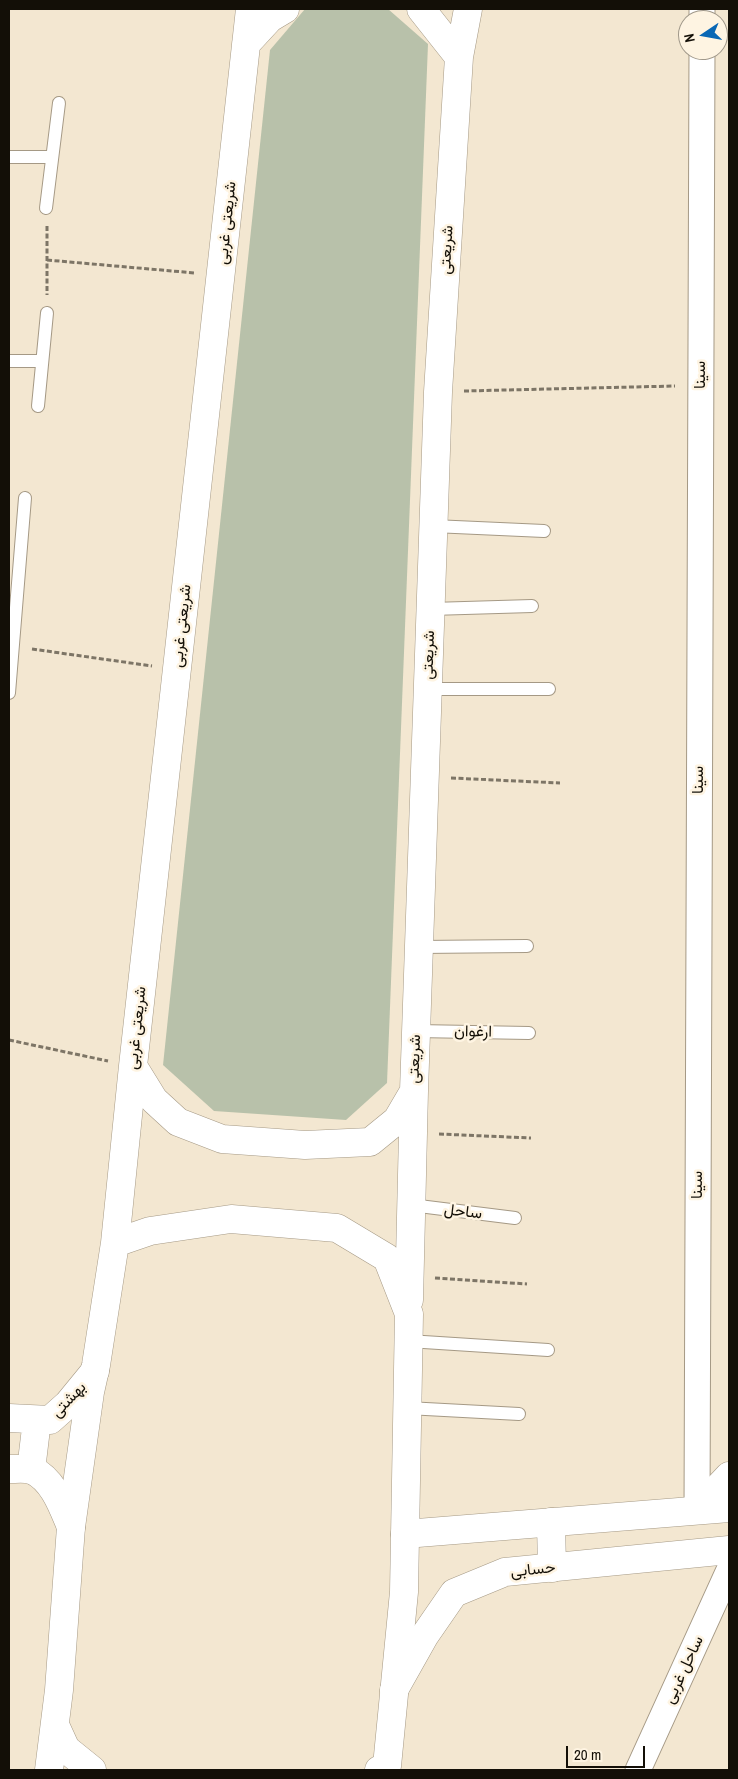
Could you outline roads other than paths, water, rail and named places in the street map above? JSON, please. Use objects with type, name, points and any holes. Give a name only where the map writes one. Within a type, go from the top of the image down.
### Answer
[{"type":"main road","name":"شریعتی غربی","points":[[55,1725],[71,1528],[90,1392],[115,1243],[250,9]]},
{"type":"main road","points":[[246,44],[270,18],[285,9]]},
{"type":"main road","points":[[421,9],[458,57]]},
{"type":"main road","name":"شریعتی","points":[[385,1769],[404,1592],[414,1090],[438,392],[458,57],[468,9]]},
{"type":"main road","points":[[133,1066],[154,1100],[178,1122],[222,1138],[231,1139],[304,1145],[370,1142],[397,1120],[414,1090]]},
{"type":"main road","points":[[115,1243],[150,1231],[231,1220],[338,1228],[387,1258],[409,1314]]},
{"type":"main road","name":"بهشتی","points":[[9,1418],[50,1420],[68,1404],[95,1371]]},
{"type":"main road","points":[[37,1420],[20,1470],[46,1480],[60,1502],[71,1528]]},
{"type":"main road","points":[[697,1510],[729,1476]]},
{"type":"main road","points":[[405,1534],[729,1508]]},
{"type":"main road","points":[[551,1522],[552,1568]]},
{"type":"main road","name":"حسابی","points":[[394,1690],[425,1635],[454,1593],[505,1572],[729,1550]]},
{"type":"main road","points":[[49,1770],[55,1725]]},
{"type":"main road","points":[[55,1725],[66,1749],[92,1770]]},
{"type":"street","name":"سینا","points":[[697,1510],[702,60]]},
{"type":"street","name":"ساحل غربی","points":[[638,1770],[729,1570]]},
{"type":"lane","points":[[46,208],[59,103]]},
{"type":"lane","points":[[9,156],[52,157]]},
{"type":"lane","points":[[38,406],[47,313]]},
{"type":"lane","points":[[9,361],[42,361]]},
{"type":"lane","points":[[9,693],[14,556],[25,498]]},
{"type":"lane","points":[[434,526],[544,531]]},
{"type":"lane","points":[[431,609],[532,606]]},
{"type":"lane","points":[[428,689],[549,689]]},
{"type":"lane","points":[[419,947],[527,946]]},
{"type":"lane","name":"ارغوان","points":[[416,1031],[529,1033]]},
{"type":"lane","name":"ساحل","points":[[411,1205],[515,1218]]},
{"type":"lane","points":[[408,1342],[548,1350]]},
{"type":"lane","points":[[407,1408],[519,1414]]}]
